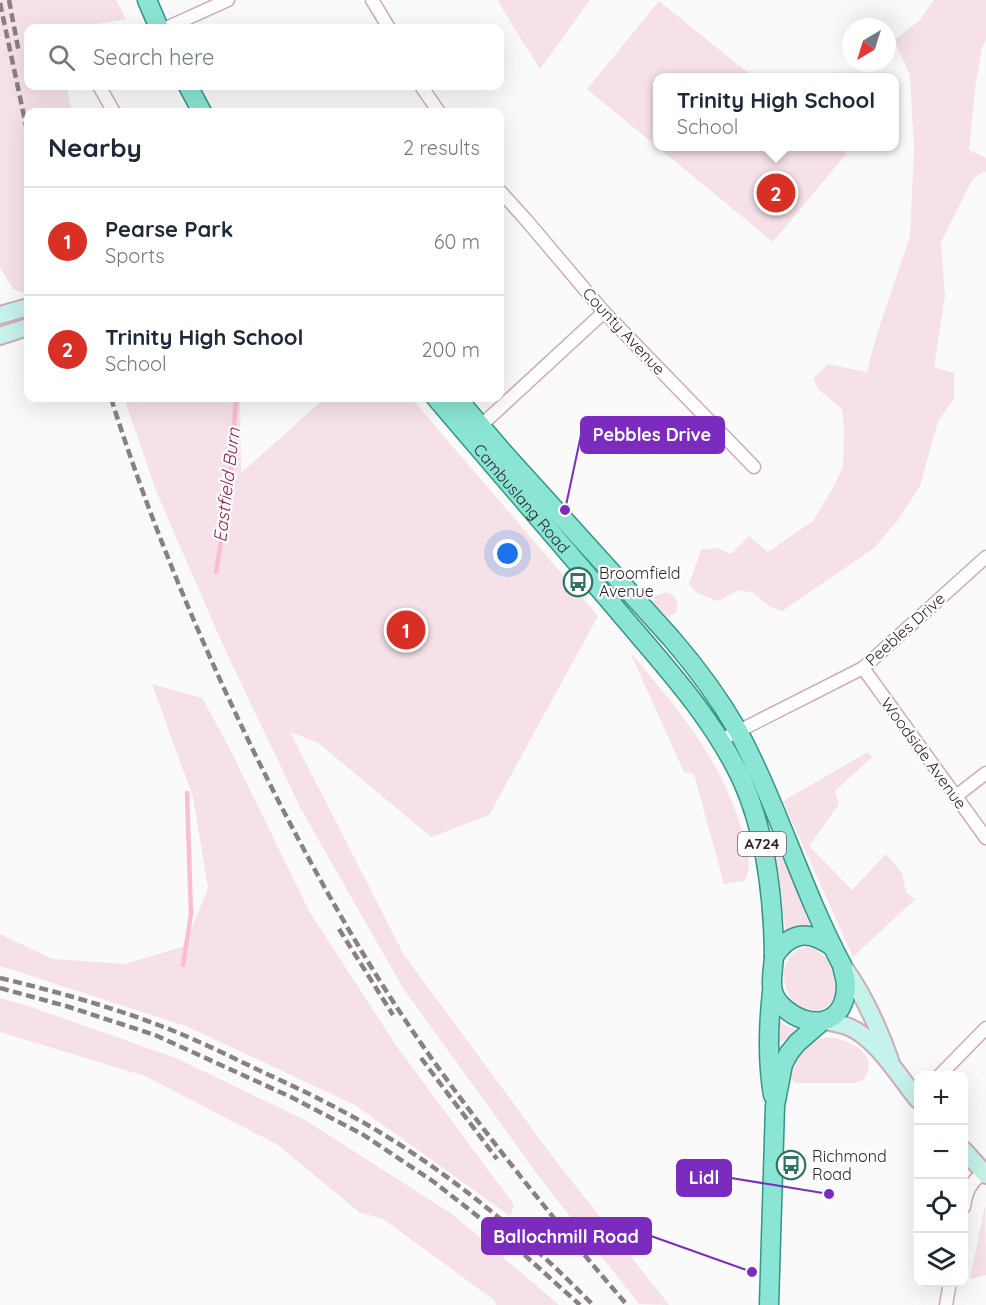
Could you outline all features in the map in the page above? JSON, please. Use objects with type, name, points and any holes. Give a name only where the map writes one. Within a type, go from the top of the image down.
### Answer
[{"type":"main road","points":[[147,0],[157,24]]},
{"type":"main road","points":[[190,90],[200,108]]},
{"type":"main road","points":[[0,315],[24,308]]},
{"type":"main road","points":[[0,336],[24,328]]},
{"type":"main road","name":"Cambuslang Road","points":[[441,402],[475,431],[668,668],[721,740]]},
{"type":"main road","name":"A724","points":[[459,402],[475,431],[683,652],[710,688],[738,731],[755,766],[833,947]]},
{"type":"main road","name":"A724","points":[[721,740],[742,780],[756,817],[768,881],[774,956]]},
{"type":"main road","points":[[775,1106],[768,1067],[771,981],[774,956],[792,938],[807,935],[820,938],[833,947],[842,965],[859,989],[878,1026],[891,1064]]},
{"type":"main road","points":[[769,1305],[775,1106],[783,1064],[797,1043],[834,1015],[843,1002],[846,982],[842,965]]},
{"type":"main road","points":[[772,992],[779,1004],[798,1018],[848,1027],[860,1033],[891,1064],[914,1093]]},
{"type":"main road","points":[[968,1155],[985,1174]]},
{"type":"street","points":[[175,24],[228,0]]},
{"type":"street","points":[[372,0],[387,24]]},
{"type":"street","points":[[101,90],[112,108]]},
{"type":"street","points":[[424,90],[436,108]]},
{"type":"street","name":"County Avenue","points":[[504,195],[604,312],[754,467]]},
{"type":"street","points":[[475,431],[604,312]]},
{"type":"street","name":"Peebles Drive","points":[[721,740],[863,668],[986,557]]},
{"type":"street","name":"Woodside Avenue","points":[[863,668],[986,838]]},
{"type":"street","points":[[955,796],[986,773]]},
{"type":"street","points":[[944,1071],[986,1028]]},
{"type":"street","points":[[968,1188],[974,1180],[985,1174]]},
{"type":"street","points":[[946,1305],[949,1287]]},
{"type":"shaded area","points":[[0,0],[116,0],[126,19],[95,24],[24,24],[24,90],[67,90],[71,108],[24,108],[24,293],[13,289],[0,267]]},
{"type":"shaded area","points":[[497,0],[590,0],[540,69]]},
{"type":"shaded area","points":[[934,0],[986,0],[986,39],[982,48],[976,81],[969,150],[986,158],[986,171],[975,177],[970,184],[941,242],[945,296],[934,367],[954,373],[954,399],[938,421],[920,486],[898,520],[874,548],[782,611],[770,607],[754,593],[739,590],[718,601],[697,593],[689,584],[701,550],[717,548],[731,554],[749,536],[768,552],[813,521],[843,466],[842,409],[818,389],[813,378],[828,364],[867,372],[876,337],[910,236],[914,149],[910,75],[896,44],[896,38],[919,21]]},
{"type":"shaded area","points":[[659,1],[748,73],[653,73],[653,143],[587,89]]},
{"type":"shaded area","points":[[662,151],[843,151],[846,154],[773,242]]},
{"type":"shaded area","points":[[125,402],[240,402],[241,473],[321,402],[414,402],[598,616],[489,815],[431,837],[317,742],[290,732],[404,955],[556,1161],[669,1305],[639,1304],[543,1182],[403,988],[301,809],[222,643],[157,493]]},
{"type":"shaded area","points":[[666,592],[674,596],[678,603],[676,612],[668,618],[652,602],[657,595]]},
{"type":"shaded area","points":[[630,652],[698,738],[725,785],[748,855],[749,866],[744,881],[724,884],[694,774],[684,772]]},
{"type":"shaded area","points":[[152,684],[202,698],[230,749],[309,911],[395,1044],[514,1205],[510,1216],[355,1105],[186,1026],[0,966],[0,934],[52,959],[125,964],[185,946],[208,888],[193,797]]},
{"type":"shaded area","points":[[868,752],[872,757],[835,791],[839,804],[809,846],[852,890],[886,854],[902,873],[906,892],[915,899],[853,957],[783,801]]},
{"type":"shaded area","points":[[761,809],[814,930],[786,935],[779,882]]},
{"type":"shaded area","points":[[805,947],[812,948],[825,956],[833,969],[836,984],[834,999],[831,1003],[814,1012],[803,1010],[794,1002],[787,991],[784,978],[785,966],[792,955]]},
{"type":"shaded area","points":[[0,998],[176,1058],[305,1120],[452,1214],[559,1305],[496,1305],[494,1300],[383,1219],[359,1212],[278,1145],[145,1076],[0,1032]]},
{"type":"shaded area","points":[[777,1016],[783,1024],[799,1031],[776,1045]]},
{"type":"shaded area","points":[[828,1037],[845,1041],[866,1055],[869,1062],[864,1079],[855,1083],[796,1083],[789,1077],[788,1070],[796,1058],[808,1045]]},
{"type":"shaded area","points":[[985,1205],[986,1275],[970,1279]]},
{"type":"waterway","name":"Eastfield Burn","points":[[216,572],[230,485],[236,402]]},
{"type":"waterway","name":"Eastfield Burn","points":[[183,965],[191,914],[187,793]]},
{"type":"railway","points":[[9,0],[19,53]]},
{"type":"railway","points":[[0,3],[24,116]]},
{"type":"railway","points":[[112,402],[141,488],[213,664],[253,750],[330,898],[395,1004],[442,1073],[519,1175],[627,1305]]},
{"type":"railway","points":[[339,929],[393,1015]]},
{"type":"railway","points":[[0,978],[81,999],[161,1026],[215,1049],[354,1117],[457,1184],[541,1255],[593,1305]]},
{"type":"railway","points":[[0,988],[66,1006],[155,1035],[291,1097],[362,1134],[434,1182],[508,1240],[580,1305]]},
{"type":"railway","points":[[421,1058],[497,1159]]},
{"type":"place","name":"Trinity High School","points":[[776,193]]},
{"type":"place","name":"Pebbles Drive","points":[[565,510]]},
{"type":"place","name":"Broomfield Avenue","points":[[578,582]]},
{"type":"place","name":"Pearse Park","points":[[406,630]]},
{"type":"place","name":"Richmond Road","points":[[791,1165]]},
{"type":"place","name":"Lidl","points":[[829,1194]]},
{"type":"place","name":"Ballochmill Road","points":[[752,1272]]}]
